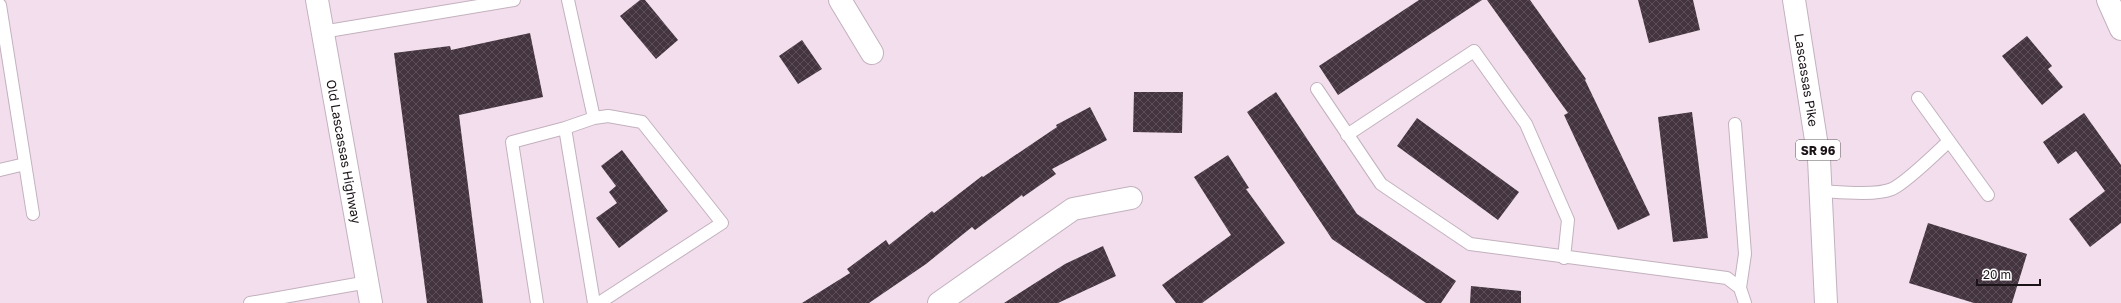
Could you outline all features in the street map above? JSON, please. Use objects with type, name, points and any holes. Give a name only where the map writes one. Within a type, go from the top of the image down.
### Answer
[{"type":"street","name":"Old Lascassas Highway","points":[[317,0],[371,303]]},
{"type":"street","points":[[840,0],[872,53]]},
{"type":"street","name":"Lascassas Pike","points":[[1794,0],[1819,159],[1826,303]]},
{"type":"street","points":[[2108,0],[2121,29]]},
{"type":"street","points":[[939,303],[1073,209],[1131,198]]},
{"type":"lane","points":[[7,0],[0,4],[33,214]]},
{"type":"lane","points":[[322,32],[514,0]]},
{"type":"lane","points":[[568,0],[594,118]]},
{"type":"lane","points":[[1348,135],[1474,51],[1526,124],[1568,220],[1564,258]]},
{"type":"lane","points":[[1318,89],[1381,184],[1470,244],[1564,258],[1727,278],[1740,288]]},
{"type":"lane","points":[[1918,98],[1988,195]]},
{"type":"lane","points":[[537,303],[512,142],[565,128],[594,118],[608,116],[642,122],[722,223],[599,303]]},
{"type":"lane","points":[[1735,124],[1745,254],[1740,288],[1745,303]]},
{"type":"lane","points":[[565,128],[594,303]]},
{"type":"lane","points":[[1821,191],[1855,194],[1892,189],[1917,170],[1949,141]]},
{"type":"lane","points":[[0,170],[25,164]]},
{"type":"lane","points":[[250,303],[368,282]]},
{"type":"building","points":[[640,0],[645,0],[678,40],[656,59],[620,16]]},
{"type":"building","points":[[1419,0],[1482,0],[1338,95],[1319,66]]},
{"type":"building","points":[[1487,0],[1530,0],[1586,79],[1585,80],[1650,215],[1618,230],[1564,115],[1568,113]]},
{"type":"building","points":[[1638,0],[1693,0],[1700,30],[1649,43]]},
{"type":"building","points":[[530,33],[543,97],[459,115],[483,303],[427,303],[394,53],[450,46],[451,50]]},
{"type":"building","points":[[2027,36],[2052,66],[2048,69],[2063,87],[2042,105],[2002,56]]},
{"type":"building","points":[[802,40],[822,69],[798,84],[779,56]]},
{"type":"building","points":[[1134,92],[1183,92],[1182,133],[1133,132]]},
{"type":"building","points":[[1276,92],[1357,214],[1456,281],[1441,303],[1426,303],[1332,239],[1247,112]]},
{"type":"building","points":[[1090,107],[1107,140],[1052,169],[1056,174],[1023,197],[1022,195],[975,230],[972,227],[926,264],[869,303],[802,303],[850,273],[847,269],[886,240],[889,245],[932,211],[934,213],[982,176],[983,177],[1057,127],[1056,125]]},
{"type":"building","points":[[1692,112],[1708,238],[1673,242],[1658,117]]},
{"type":"building","points":[[2084,113],[2121,165],[2121,223],[2090,247],[2069,219],[2105,191],[2076,151],[2058,164],[2043,142]]},
{"type":"building","points":[[1417,118],[1519,192],[1498,220],[1397,146]]},
{"type":"building","points":[[622,150],[668,211],[619,248],[596,218],[617,203],[609,192],[616,186],[601,166]]},
{"type":"building","points":[[1228,155],[1249,188],[1246,189],[1285,243],[1202,303],[1176,303],[1162,285],[1231,235],[1194,177]]},
{"type":"building","points":[[1928,223],[2027,254],[2012,303],[1974,303],[1909,283]]},
{"type":"building","points":[[1103,246],[1116,276],[1058,303],[1004,303],[1065,264]]},
{"type":"building","points":[[1471,286],[1521,291],[1521,303],[1470,303]]}]
